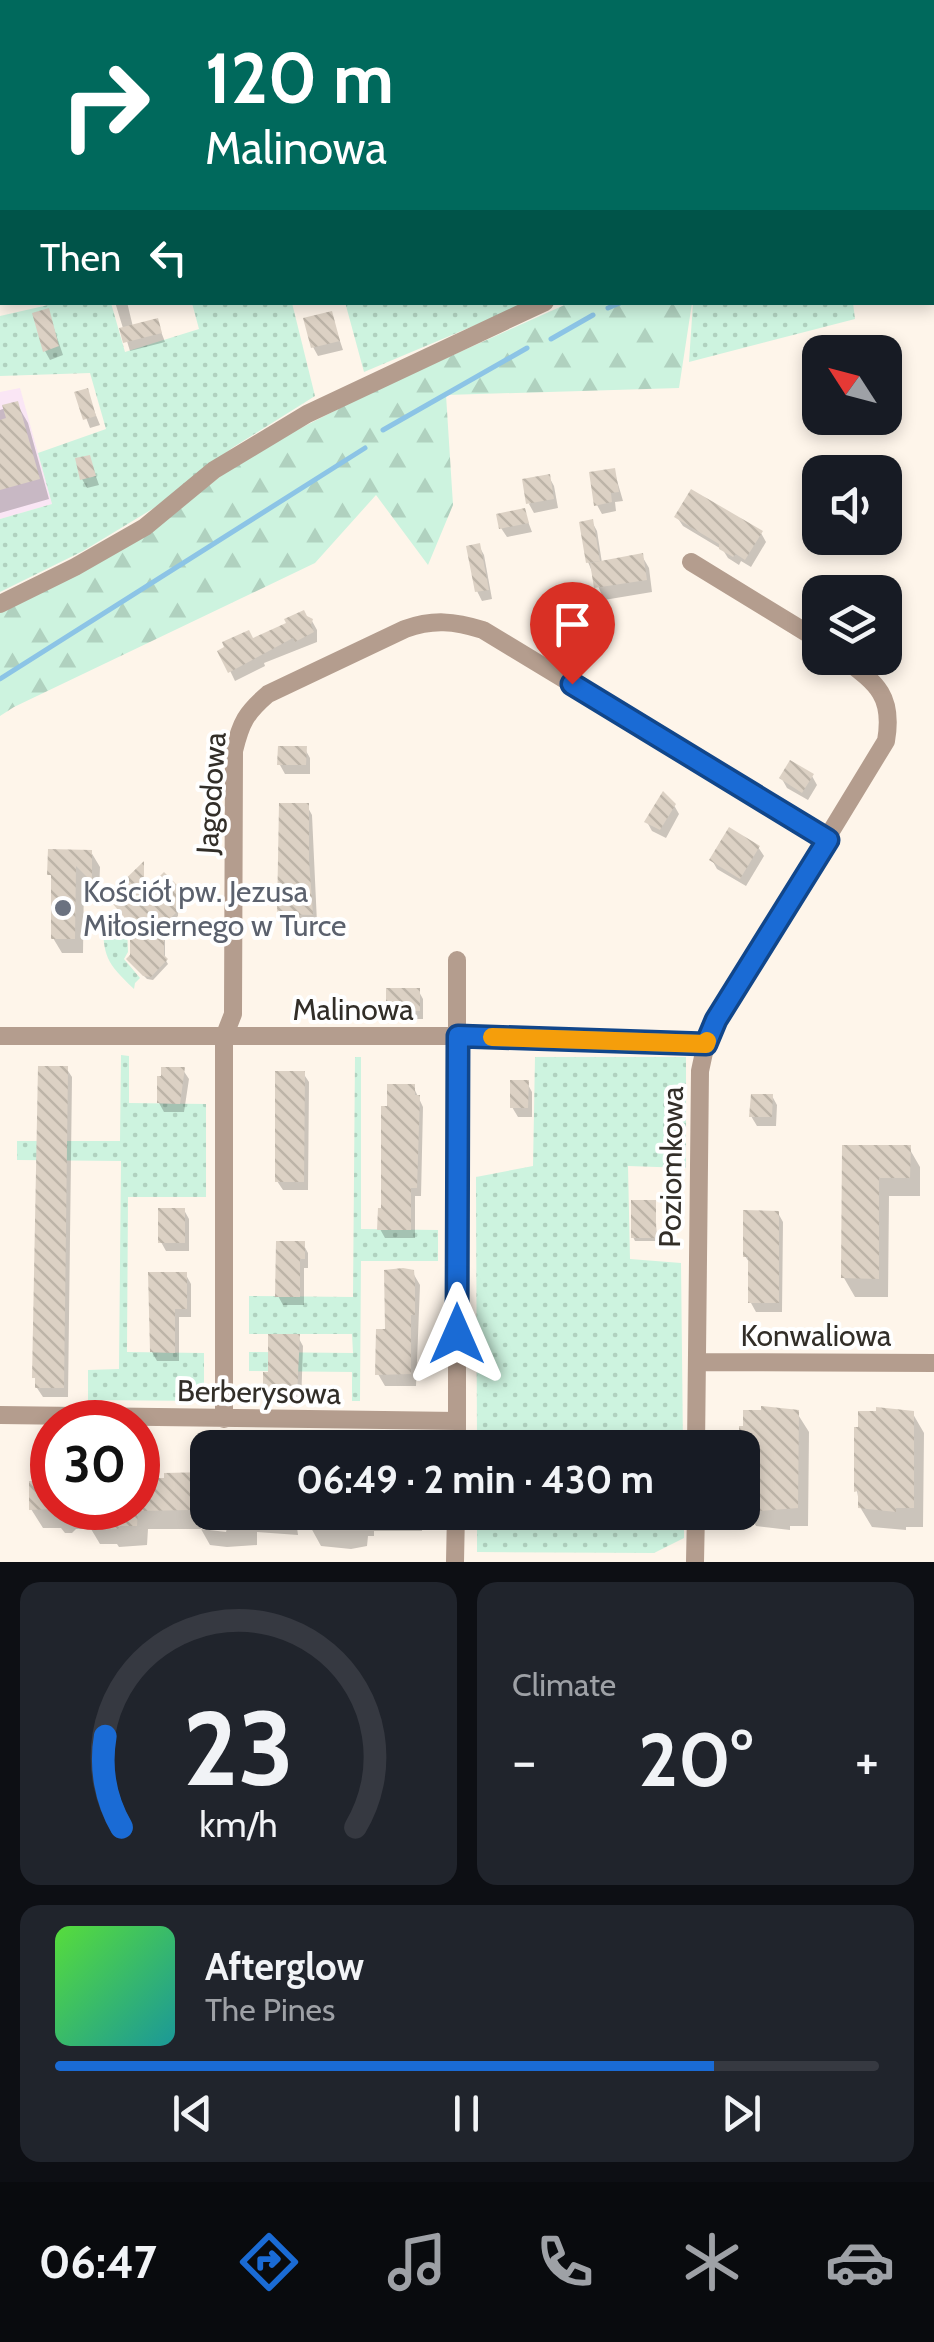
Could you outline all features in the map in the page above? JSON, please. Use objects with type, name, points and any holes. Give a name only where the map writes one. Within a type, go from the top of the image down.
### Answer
[{"type":"street","points":[[0,604],[145,527],[214,470],[293,422],[539,305]]},
{"type":"street","points":[[691,562],[802,630]]},
{"type":"street","name":"Jagodowa","points":[[224,1419],[224,1036],[234,1014],[234,750],[243,718],[268,694],[426,621],[446,620],[483,630],[828,840]]},
{"type":"street","name":"Poziomkowa","points":[[696,1430],[698,1084],[706,1044],[716,1020],[886,741],[889,721],[880,687],[865,675]]},
{"type":"street","points":[[457,960],[457,1430]]},
{"type":"street","name":"Malinowa","points":[[0,1036],[458,1036],[706,1044]]},
{"type":"street","name":"Konwaliowa","points":[[697,1362],[934,1363]]},
{"type":"street","name":"Berberysowa","points":[[0,1415],[457,1421]]},
{"type":"street","points":[[455,1562],[456,1530]]},
{"type":"street","points":[[695,1562],[696,1530]]},
{"type":"shaded area","points":[[20,388],[52,504],[0,519],[0,392]]},
{"type":"green space","points":[[48,305],[112,305],[125,352],[199,329],[193,305],[292,305],[315,396],[232,448],[154,508],[83,551],[0,592],[0,519],[52,504],[38,453],[106,429],[90,373],[0,376],[0,316]]},
{"type":"green space","points":[[346,305],[523,305],[364,372]]},
{"type":"green space","points":[[565,305],[692,305],[679,388],[446,395],[453,505],[428,565],[376,495],[315,563],[0,716],[0,610],[169,516],[264,447],[377,389]]},
{"type":"green space","points":[[693,305],[853,305],[855,319],[689,362]]},
{"type":"green space","points":[[103,918],[121,919],[127,926],[128,952],[124,959],[140,978],[134,989],[108,958]]},
{"type":"green space","points":[[121,1055],[129,1056],[129,1103],[206,1104],[206,1197],[128,1197],[127,1352],[204,1353],[204,1401],[88,1400],[88,1370],[119,1369],[121,1161],[17,1160],[17,1141],[120,1141]]},
{"type":"green space","points":[[355,1057],[361,1057],[361,1229],[438,1230],[438,1261],[361,1261],[360,1401],[352,1401],[352,1372],[249,1371],[249,1352],[353,1353],[352,1334],[249,1334],[249,1296],[353,1297]]},
{"type":"green space","points":[[535,1057],[686,1057],[686,1168],[628,1166],[630,1259],[681,1263],[683,1430],[477,1430],[476,1177],[533,1166]]},
{"type":"green space","points":[[477,1530],[684,1530],[684,1538],[654,1553],[477,1552]]},
{"type":"building","points":[[49,308],[59,346],[43,352],[32,313]]},
{"type":"building","points":[[332,311],[340,341],[311,348],[303,318]]},
{"type":"building","points":[[158,318],[162,333],[123,343],[119,328]]},
{"type":"building","points":[[88,388],[96,416],[83,420],[74,392]]},
{"type":"building","points":[[18,401],[40,479],[0,490],[0,420],[6,418],[2,405]]},
{"type":"building","points":[[90,455],[96,476],[80,480],[75,458]]},
{"type":"building","points":[[615,468],[619,492],[611,493],[612,502],[594,506],[589,472]]},
{"type":"building","points":[[550,474],[554,499],[526,504],[522,479]]},
{"type":"building","points":[[691,489],[763,531],[745,560],[719,549],[719,544],[674,517]]},
{"type":"building","points":[[525,508],[529,523],[499,529],[496,514]]},
{"type":"building","points":[[593,519],[600,561],[586,563],[579,522]]},
{"type":"building","points":[[480,543],[489,590],[475,592],[466,546]]},
{"type":"building","points":[[643,553],[647,580],[594,588],[590,563]]},
{"type":"building","points":[[583,596],[586,617],[546,626],[542,602]]},
{"type":"building","points":[[304,610],[313,619],[314,632],[295,642],[293,638],[228,673],[217,651],[224,647],[222,642],[249,630],[253,638]]},
{"type":"building","points":[[278,746],[307,746],[306,765],[277,765]]},
{"type":"building","points":[[790,760],[814,774],[802,793],[779,778]]},
{"type":"building","points":[[663,791],[676,804],[660,830],[644,822]]},
{"type":"building","points":[[279,803],[309,803],[313,915],[277,914]]},
{"type":"building","points":[[729,827],[760,846],[740,879],[709,860]]},
{"type":"building","points":[[48,849],[92,850],[92,882],[76,866],[75,939],[51,939]]},
{"type":"building","points":[[144,861],[144,892],[164,872],[178,886],[177,912],[164,924],[164,955],[168,959],[151,977],[143,976],[126,959],[130,955],[130,924],[107,897]]},
{"type":"building","points":[[386,988],[420,988],[420,1011],[386,1011]]},
{"type":"building","points":[[38,1066],[68,1066],[64,1388],[35,1388],[32,1378]]},
{"type":"building","points":[[161,1067],[185,1067],[180,1104],[157,1103]]},
{"type":"building","points":[[275,1071],[305,1071],[304,1182],[275,1182]]},
{"type":"building","points":[[510,1080],[529,1080],[528,1108],[510,1108]]},
{"type":"building","points":[[387,1084],[415,1084],[415,1095],[420,1095],[417,1188],[411,1188],[411,1230],[377,1230],[381,1208],[381,1106],[387,1106]]},
{"type":"building","points":[[751,1094],[773,1094],[772,1117],[749,1117]]},
{"type":"building","points":[[842,1145],[911,1145],[910,1178],[879,1178],[879,1279],[841,1278]]},
{"type":"building","points":[[631,1200],[656,1200],[656,1238],[631,1238]]},
{"type":"building","points":[[158,1208],[185,1208],[185,1243],[158,1243]]},
{"type":"building","points":[[743,1210],[779,1211],[779,1303],[748,1303]]},
{"type":"building","points":[[276,1241],[305,1241],[305,1259],[300,1259],[300,1297],[275,1297]]},
{"type":"building","points":[[384,1270],[414,1270],[415,1282],[411,1374],[375,1375],[376,1329],[385,1329]]},
{"type":"building","points":[[148,1272],[187,1272],[187,1309],[175,1309],[175,1353],[150,1352]]},
{"type":"building","points":[[268,1334],[300,1334],[297,1396],[263,1396],[263,1372],[268,1372]]},
{"type":"building","points":[[761,1406],[799,1410],[798,1508],[760,1511],[760,1430],[739,1430],[739,1426],[743,1426],[743,1410],[761,1410]]},
{"type":"building","points":[[876,1407],[914,1411],[914,1508],[896,1508],[896,1512],[858,1508],[858,1491],[854,1492],[854,1427],[858,1427],[858,1411],[876,1411]]},
{"type":"building","points":[[190,1472],[190,1510],[160,1511],[160,1478],[164,1478],[164,1473]]},
{"type":"waterway","points":[[608,308],[615,305]]},
{"type":"waterway","points":[[551,339],[593,315]]},
{"type":"waterway","points":[[383,430],[527,348]]},
{"type":"waterway","points":[[0,679],[365,448]]},
{"type":"slow traffic","points":[[492,1037],[706,1044],[707,1041]]},
{"type":"place","name":"Kościół pw. Jezusa Miłosiernego w Turce","points":[[63,908]]},
{"type":"route","points":[[457,1334],[458,1036],[706,1044],[716,1020],[828,840],[572,684]]}]
